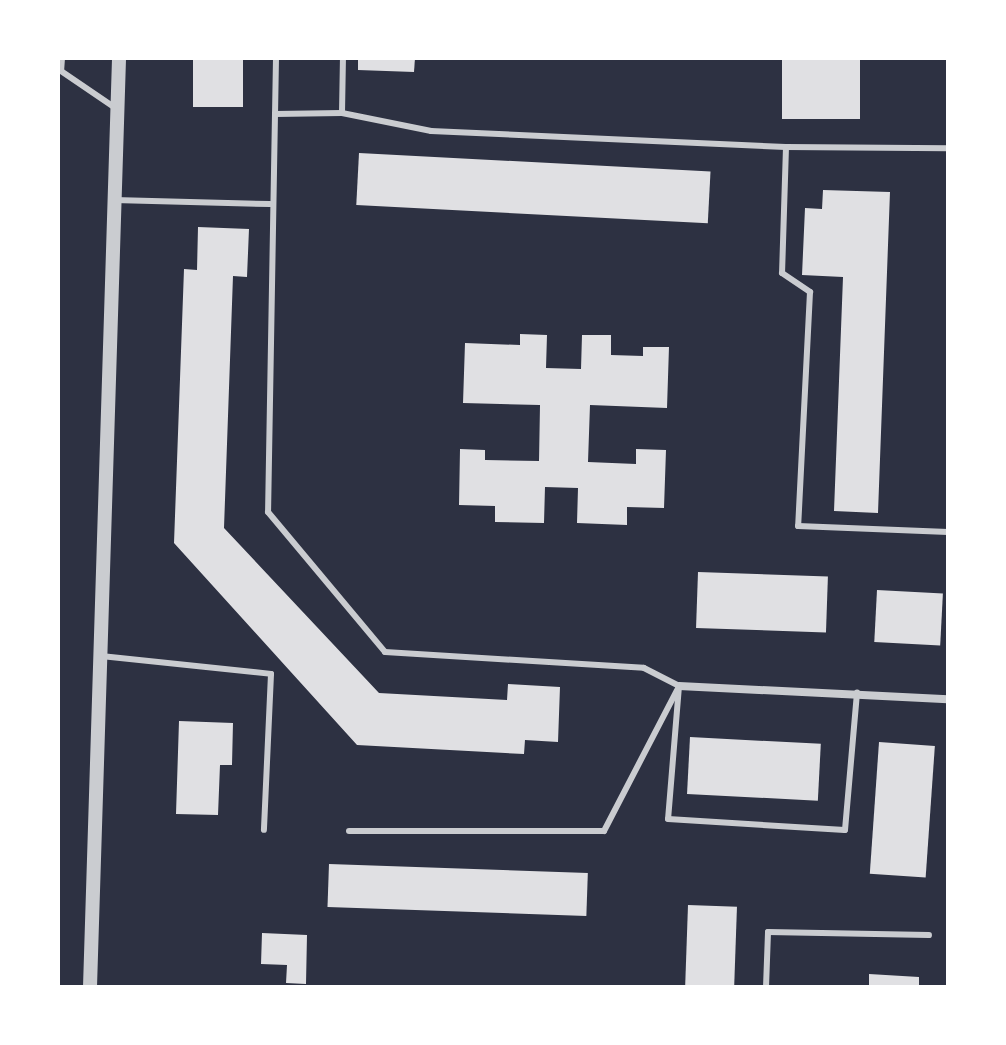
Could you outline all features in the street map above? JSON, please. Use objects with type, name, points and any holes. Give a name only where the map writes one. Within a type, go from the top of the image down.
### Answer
[{"type":"street","points":[[90,987],[119,58]]},
{"type":"street","points":[[679,686],[948,699]]},
{"type":"lane","points":[[62,58],[61,71],[117,109]]},
{"type":"lane","points":[[276,58],[270,204],[268,512],[385,652],[644,668],[679,686]]},
{"type":"lane","points":[[342,113],[343,58]]},
{"type":"lane","points":[[275,114],[342,113],[431,131],[786,147],[948,148]]},
{"type":"lane","points":[[786,147],[782,273],[810,292],[798,526],[948,532]]},
{"type":"lane","points":[[114,200],[270,204]]},
{"type":"lane","points":[[101,656],[271,674],[264,830]]},
{"type":"lane","points":[[679,686],[668,819],[845,830],[857,693]]},
{"type":"lane","points":[[349,831],[604,831],[679,686]]},
{"type":"lane","points":[[766,987],[768,932],[929,935]]},
{"type":"building","points":[[193,58],[243,58],[243,107],[193,107]]},
{"type":"building","points":[[358,58],[415,58],[414,72],[358,70]]},
{"type":"building","points":[[782,58],[860,58],[860,119],[782,119]]},
{"type":"building","points":[[359,153],[711,171],[708,223],[356,205]]},
{"type":"building","points":[[823,190],[890,192],[878,513],[834,511],[843,277],[802,275],[805,208],[822,209]]},
{"type":"building","points":[[198,227],[249,229],[247,277],[233,276],[224,528],[379,693],[507,700],[508,684],[560,687],[558,742],[525,740],[524,754],[357,745],[174,543],[184,269],[197,270]]},
{"type":"building","points":[[520,334],[547,335],[546,368],[581,369],[582,335],[611,335],[611,355],[643,356],[643,347],[669,347],[667,408],[590,405],[588,462],[636,464],[636,449],[666,450],[664,508],[627,507],[627,525],[577,523],[578,488],[545,487],[544,523],[495,522],[495,506],[459,505],[460,449],[485,450],[485,460],[539,461],[540,405],[463,403],[465,343],[520,345]]},
{"type":"building","points":[[698,572],[828,577],[826,633],[696,628]]},
{"type":"building","points":[[877,590],[943,593],[940,645],[874,642]]},
{"type":"building","points":[[179,721],[233,723],[232,765],[220,765],[218,815],[176,814]]},
{"type":"building","points":[[690,737],[821,744],[818,801],[687,794]]},
{"type":"building","points":[[879,742],[935,746],[926,878],[870,874]]},
{"type":"building","points":[[329,864],[588,873],[586,916],[327,907]]},
{"type":"building","points":[[688,905],[737,907],[734,987],[685,987]]},
{"type":"building","points":[[262,933],[307,935],[306,984],[286,983],[287,965],[261,964]]},
{"type":"building","points":[[869,974],[919,977],[919,987],[869,987]]}]
